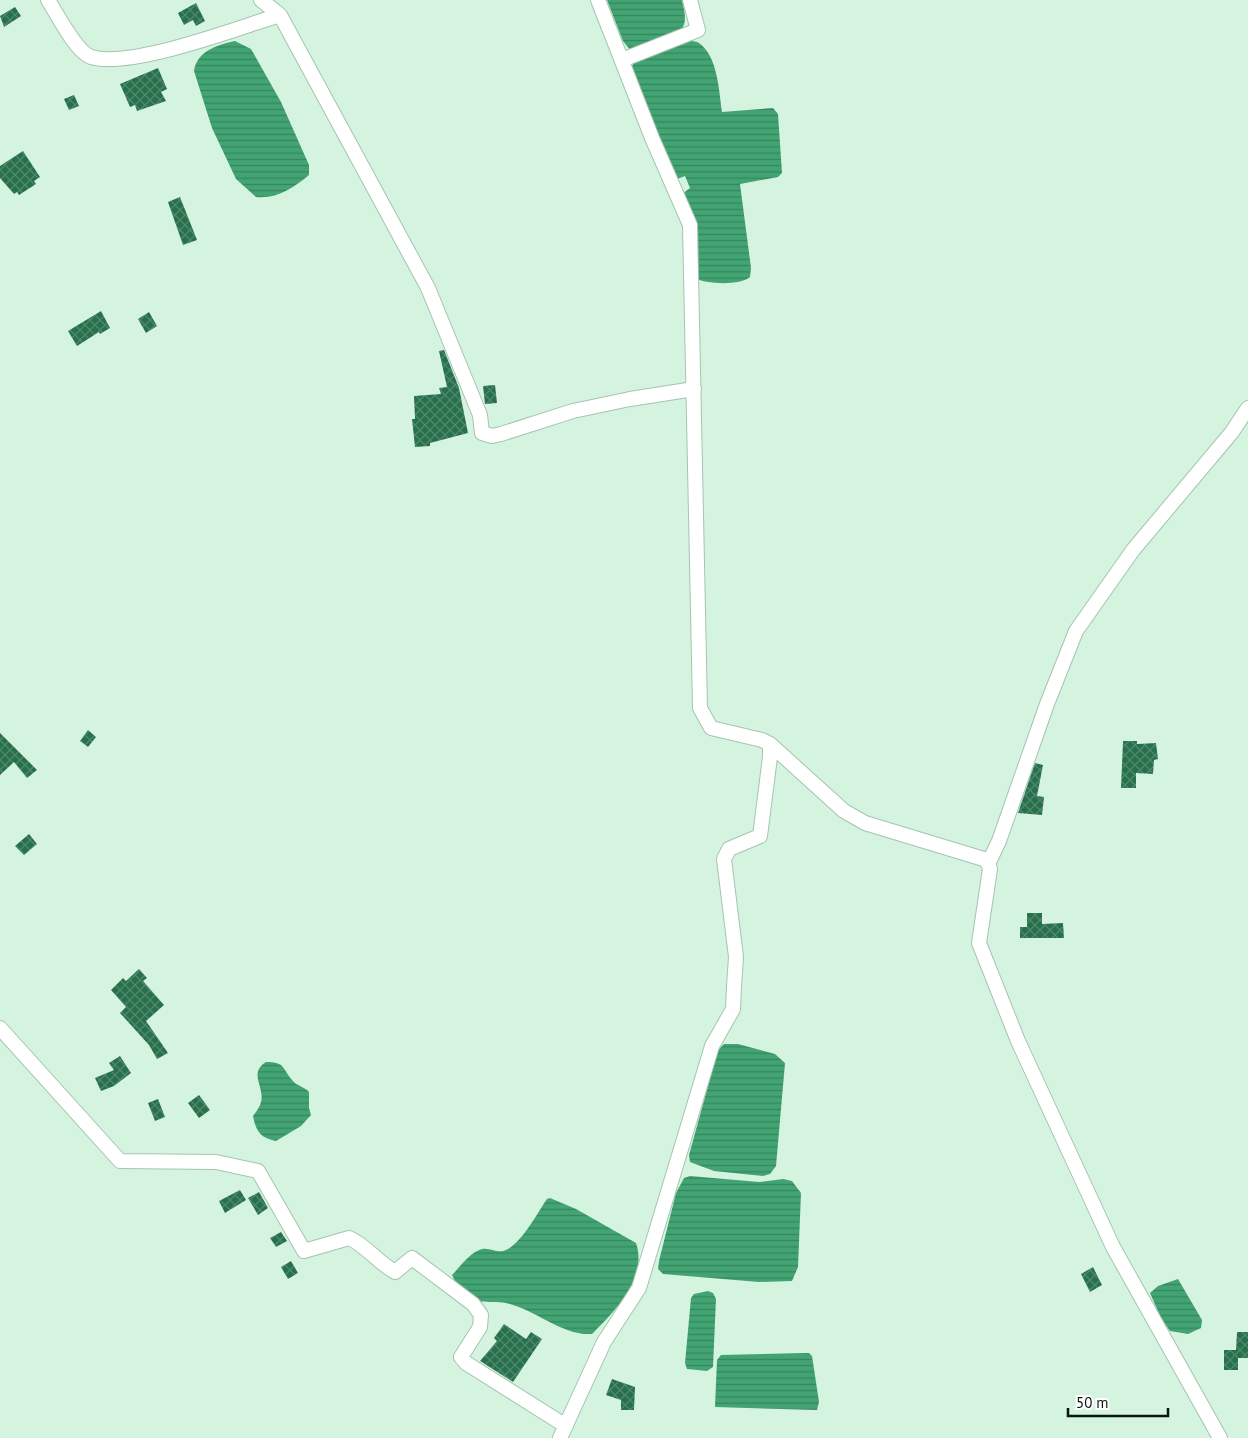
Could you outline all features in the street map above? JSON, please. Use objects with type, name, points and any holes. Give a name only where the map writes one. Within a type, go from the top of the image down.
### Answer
[{"type":"street","points":[[48,0],[80,50],[91,57],[145,56],[280,15]]},
{"type":"street","points":[[261,0],[280,15],[428,288],[480,415],[482,433],[492,436],[573,411],[630,399],[694,389]]},
{"type":"street","points":[[598,0],[690,225],[700,708],[711,728],[762,740],[770,744],[844,810],[865,823],[987,860],[990,869],[979,943],[1018,1042],[1113,1247],[1220,1438]]},
{"type":"street","points":[[622,60],[698,30],[690,0]]},
{"type":"street","points":[[988,864],[999,842],[1047,704],[1076,631],[1133,550],[1232,432],[1248,408]]},
{"type":"street","points":[[0,1028],[120,1161],[216,1162],[258,1170],[304,1251],[350,1238],[361,1243],[380,1264],[395,1272],[412,1258],[473,1304],[481,1315],[480,1327],[461,1357],[466,1363],[563,1432],[604,1342],[639,1288],[712,1046],[733,1009],[736,957],[724,859],[729,849],[760,836],[770,744]]},
{"type":"shaded area","points":[[607,0],[682,0],[685,15],[683,27],[681,30],[631,51],[623,41]]},
{"type":"shaded area","points":[[687,40],[699,43],[710,56],[714,65],[722,112],[773,108],[778,114],[782,173],[778,177],[740,184],[751,268],[750,277],[739,282],[714,283],[694,278],[682,194],[690,188],[685,176],[677,179],[631,69],[634,62]]},
{"type":"shaded area","points":[[235,41],[251,49],[281,102],[309,165],[309,175],[285,192],[271,196],[256,197],[236,179],[212,128],[194,71],[199,58],[209,50]]},
{"type":"shaded area","points":[[724,1044],[738,1044],[775,1054],[785,1063],[776,1166],[770,1174],[763,1176],[714,1171],[690,1162],[689,1155],[718,1050]]},
{"type":"shaded area","points":[[266,1062],[277,1063],[283,1067],[295,1083],[309,1092],[311,1115],[301,1126],[276,1141],[262,1136],[253,1116],[259,1108],[262,1096],[258,1071]]},
{"type":"shaded area","points":[[690,1176],[759,1182],[783,1179],[792,1181],[801,1193],[798,1267],[792,1281],[759,1282],[663,1274],[658,1269],[676,1193],[684,1178]]},
{"type":"shaded area","points":[[550,1198],[576,1209],[636,1243],[637,1269],[633,1281],[619,1305],[592,1334],[570,1331],[559,1327],[517,1306],[506,1303],[482,1302],[468,1297],[452,1275],[469,1256],[482,1249],[504,1251],[514,1245],[547,1199]]},
{"type":"shaded area","points":[[1178,1279],[1202,1320],[1201,1328],[1188,1334],[1170,1331],[1161,1318],[1150,1293],[1158,1286]]},
{"type":"shaded area","points":[[708,1291],[713,1293],[716,1299],[713,1367],[707,1371],[687,1369],[685,1363],[691,1298],[694,1294]]},
{"type":"shaded area","points":[[809,1353],[812,1356],[819,1402],[817,1410],[715,1407],[717,1360],[721,1355]]},
{"type":"building","points":[[196,3],[205,21],[196,26],[193,20],[184,25],[178,13]]},
{"type":"building","points":[[15,7],[21,16],[4,27],[0,16]]},
{"type":"building","points":[[158,68],[167,89],[161,92],[166,101],[137,111],[135,105],[130,107],[120,84]]},
{"type":"building","points":[[74,95],[79,106],[69,110],[64,99]]},
{"type":"building","points":[[23,151],[40,177],[34,181],[36,184],[19,195],[17,192],[14,194],[0,178],[0,166]]},
{"type":"building","points":[[180,197],[197,240],[183,245],[168,202]]},
{"type":"building","points":[[101,311],[110,328],[100,334],[99,332],[77,346],[68,331]]},
{"type":"building","points":[[149,312],[157,326],[146,333],[138,319]]},
{"type":"building","points":[[444,350],[459,388],[468,433],[430,443],[430,446],[415,447],[412,419],[415,419],[414,396],[441,394],[439,388],[447,387],[439,351]]},
{"type":"building","points":[[495,385],[497,403],[485,404],[483,386]]},
{"type":"building","points":[[88,730],[96,737],[88,747],[80,741]]},
{"type":"building","points":[[0,733],[37,770],[27,778],[14,762],[0,775]]},
{"type":"building","points":[[1123,741],[1137,741],[1137,744],[1156,743],[1158,759],[1154,760],[1153,774],[1136,773],[1136,788],[1121,788]]},
{"type":"building","points":[[1035,763],[1043,765],[1037,796],[1044,797],[1042,815],[1018,813]]},
{"type":"building","points":[[29,834],[37,844],[24,855],[15,846]]},
{"type":"building","points":[[1027,913],[1042,913],[1042,924],[1063,923],[1064,938],[1020,938],[1020,927],[1027,927]]},
{"type":"building","points":[[139,969],[147,978],[143,981],[164,1005],[146,1021],[168,1053],[157,1059],[149,1045],[120,1013],[126,1007],[111,990],[123,978],[126,981]]},
{"type":"building","points":[[120,1056],[131,1073],[114,1086],[101,1091],[95,1078],[114,1070],[109,1063]]},
{"type":"building","points":[[199,1095],[210,1110],[199,1118],[188,1103]]},
{"type":"building","points":[[158,1099],[165,1117],[155,1121],[148,1103]]},
{"type":"building","points":[[240,1190],[246,1200],[225,1213],[219,1201]]},
{"type":"building","points":[[259,1192],[268,1208],[258,1215],[248,1198]]},
{"type":"building","points":[[281,1232],[287,1241],[276,1247],[270,1238]]},
{"type":"building","points":[[291,1261],[298,1273],[288,1279],[281,1267]]},
{"type":"building","points":[[1093,1267],[1102,1285],[1090,1292],[1081,1274]]},
{"type":"building","points":[[504,1324],[526,1339],[531,1332],[542,1339],[513,1382],[480,1361],[497,1341],[494,1338]]},
{"type":"building","points":[[1237,1332],[1248,1332],[1248,1358],[1238,1358],[1238,1370],[1224,1370],[1224,1350],[1236,1350]]},
{"type":"building","points":[[612,1379],[635,1387],[634,1410],[621,1410],[621,1400],[606,1395]]}]
